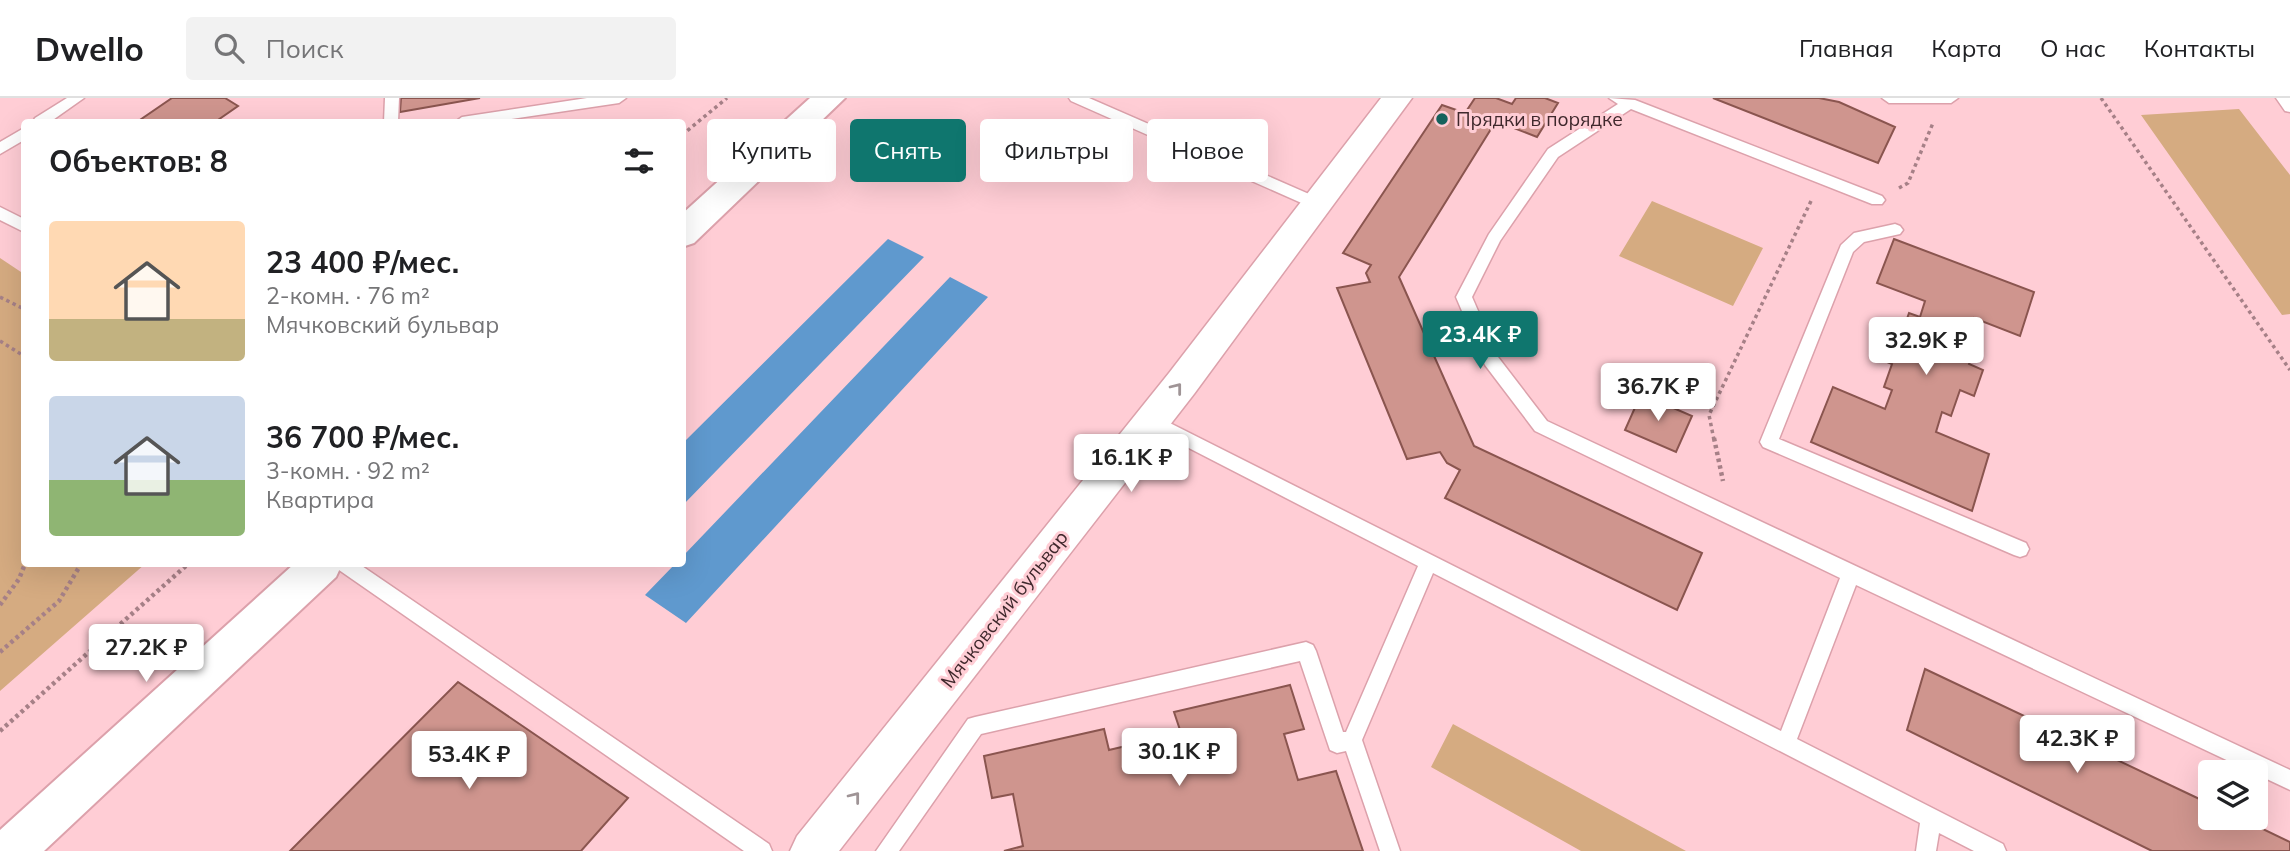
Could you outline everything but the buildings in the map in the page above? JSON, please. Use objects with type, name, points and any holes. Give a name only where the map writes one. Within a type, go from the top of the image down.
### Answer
[{"type":"street","points":[[686,230],[829,98]]},
{"type":"street","name":"Мячковский бульвар","points":[[813,851],[1320,205],[1397,98]]},
{"type":"street","points":[[11,851],[319,567]]},
{"type":"lane","points":[[45,119],[77,98]]},
{"type":"lane","points":[[391,119],[392,98]]},
{"type":"lane","points":[[482,119],[619,98]]},
{"type":"lane","points":[[1076,98],[1320,205]]},
{"type":"lane","points":[[1889,98],[1951,98]]},
{"type":"lane","points":[[2283,98],[2290,107]]},
{"type":"lane","points":[[1877,200],[1623,101],[1553,153],[1494,238],[1464,297],[1491,360],[1541,426],[1851,575],[2290,780]]},
{"type":"lane","points":[[0,149],[21,134]]},
{"type":"lane","points":[[0,213],[21,224]]},
{"type":"lane","points":[[1895,230],[1859,237],[1846,249],[1769,442],[2020,549]]},
{"type":"lane","points":[[1152,421],[1996,851]]},
{"type":"lane","points":[[1390,851],[1352,740],[1429,562]]},
{"type":"lane","points":[[349,567],[762,851]]},
{"type":"lane","points":[[1786,743],[1851,575]]},
{"type":"lane","points":[[886,851],[975,726],[1306,651],[1337,743],[1352,740]]},
{"type":"lane","points":[[1926,851],[1931,818]]},
{"type":"path","points":[[686,132],[727,98]]},
{"type":"path","points":[[2101,98],[2290,370]]},
{"type":"path","points":[[1877,200],[1908,183],[1943,99]]},
{"type":"path","points":[[1730,516],[1709,415],[1822,179]]},
{"type":"path","points":[[0,297],[21,308]]},
{"type":"path","points":[[0,341],[21,354]]},
{"type":"path","points":[[0,605],[19,579],[24,567]]},
{"type":"path","points":[[0,652],[60,601],[79,567]]},
{"type":"path","points":[[0,731],[185,567]]},
{"type":"shaded area","points":[[2239,109],[2290,175],[2290,314],[2282,315],[2141,115]]},
{"type":"shaded area","points":[[1652,201],[1763,248],[1733,306],[1619,256]]},
{"type":"shaded area","points":[[0,258],[21,272],[21,567],[142,567],[0,691]]},
{"type":"shaded area","points":[[1453,724],[1686,851],[1581,851],[1431,767]]},
{"type":"water","points":[[888,239],[924,257],[686,502],[686,440]]},
{"type":"water","points":[[950,277],[988,297],[686,623],[645,595],[672,567],[686,567],[686,553]]},
{"type":"place","name":"Прядки в порядке","points":[[1442,119]]}]
